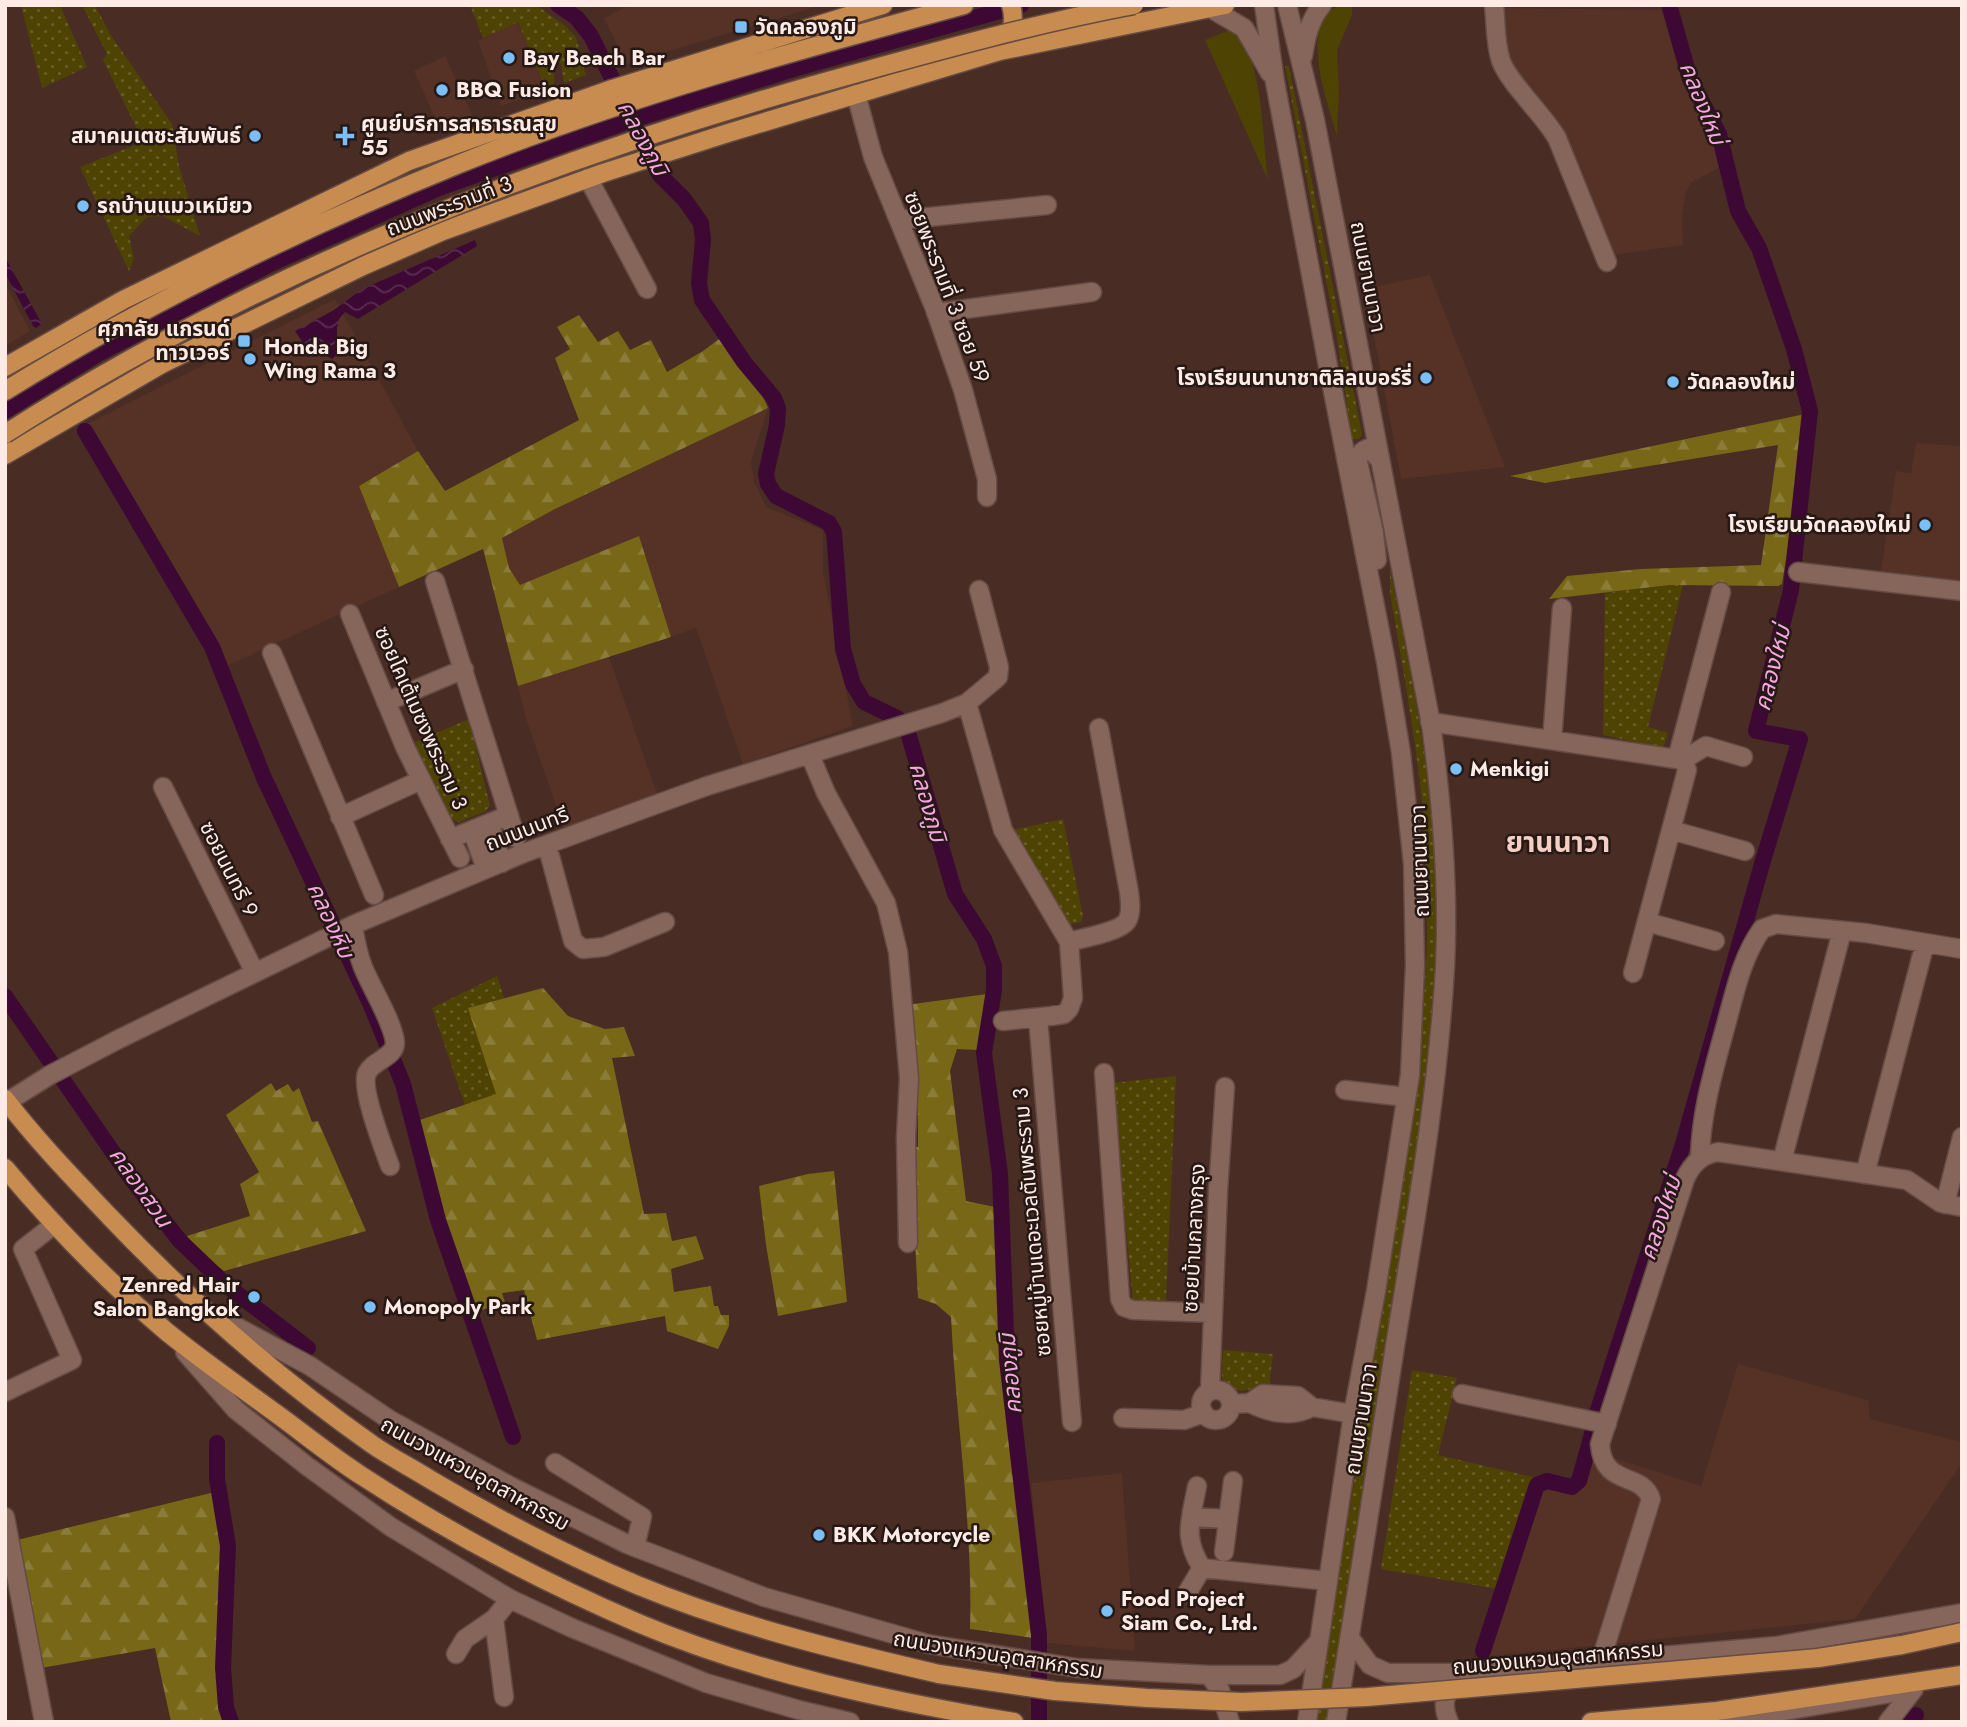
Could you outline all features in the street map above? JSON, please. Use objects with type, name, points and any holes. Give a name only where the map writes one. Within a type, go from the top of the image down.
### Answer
[{"type":"main road","points":[[5,367],[123,300],[409,161],[841,11],[883,5]]},
{"type":"main road","name":"ถนนพระรามที่ 3","points":[[5,391],[192,285],[298,234],[460,164],[653,95],[964,5]]},
{"type":"main road","name":"ถนนพระรามที่ 3","points":[[5,434],[107,372],[299,272],[539,173],[676,126],[807,87],[1028,28],[1134,5]]},
{"type":"main road","name":"ถนนพระรามที่ 3","points":[[5,455],[162,364],[326,283],[443,231],[643,160],[1000,51],[1218,7]]},
{"type":"main road","points":[[1000,51],[1012,33],[1012,10]]},
{"type":"main road","name":"ถนนวงแหวนอุตสาหกรรม","points":[[6,1101],[65,1170],[202,1308],[283,1377],[375,1446],[462,1498],[549,1544],[637,1585],[730,1619],[830,1648],[939,1674],[1055,1691],[1242,1702],[1367,1697],[1818,1658],[1902,1645],[1962,1632]]},
{"type":"main road","points":[[5,1168],[55,1224],[167,1331],[360,1475],[441,1525],[544,1579],[639,1624],[727,1655],[825,1684],[933,1708],[1014,1722]]},
{"type":"main road","points":[[1591,1722],[1717,1711],[1962,1675]]},
{"type":"street","name":"ถนนยานนาวา","points":[[1264,5],[1275,82],[1386,662],[1401,753],[1413,864],[1415,965],[1410,1075],[1376,1291],[1353,1414],[1307,1722]]},
{"type":"street","name":"ถนนยานนาวา","points":[[1287,5],[1315,120],[1430,722],[1440,787],[1445,860],[1441,1020],[1422,1181],[1336,1722]]},
{"type":"street","points":[[1301,65],[1307,31],[1313,16],[1322,5]]},
{"type":"street","points":[[1494,5],[1502,64],[1549,123],[1557,138],[1607,262]]},
{"type":"street","points":[[1218,7],[1244,28],[1275,82]]},
{"type":"street","name":"ซอยพระรามที่ 3 ซอย 59","points":[[856,94],[873,157],[936,313],[972,421],[987,479],[987,497]]},
{"type":"street","points":[[588,178],[647,289]]},
{"type":"street","points":[[899,220],[1047,205]]},
{"type":"street","points":[[936,313],[1092,292]]},
{"type":"street","points":[[1369,575],[1377,564],[1374,533],[1358,462],[1363,450],[1369,448],[1380,460]]},
{"type":"street","points":[[1798,572],[1962,591]]},
{"type":"street","name":"ซอยโคเต้เมซงพระราม 3","points":[[435,581],[516,838]]},
{"type":"street","name":"ถนนนนทรี","points":[[6,1101],[56,1072],[254,971],[342,930],[494,866],[707,786],[904,726],[967,703],[998,677],[999,667],[979,590]]},
{"type":"street","points":[[1633,973],[1687,769],[1680,759],[1721,592]]},
{"type":"street","points":[[1552,740],[1562,608]]},
{"type":"street","name":"ซอยโคเต้เมซงพระราม 3","points":[[351,614],[386,702],[460,858]]},
{"type":"street","points":[[272,653],[374,895]]},
{"type":"street","points":[[386,702],[464,669]]},
{"type":"street","points":[[967,703],[1003,830],[1069,942],[1073,998],[1069,1009],[1064,1014],[1003,1021]]},
{"type":"street","points":[[1430,722],[1680,759],[1706,746],[1743,757]]},
{"type":"street","points":[[1069,942],[1116,929],[1127,921],[1130,911],[1129,892],[1099,728]]},
{"type":"street","points":[[810,755],[826,793],[886,903],[898,952],[908,1078],[908,1243]]},
{"type":"street","points":[[340,817],[421,780]]},
{"type":"street","name":"ซอยนนทรี 9","points":[[163,787],[254,971]]},
{"type":"street","name":"ซอยโคเต้เมซงพระราม 3","points":[[450,839],[509,816]]},
{"type":"street","name":"ซอยโคเต้เมซงพระราม 3","points":[[489,823],[494,866]]},
{"type":"street","name":"ซอยโคเต้เมซงพระราม 3","points":[[472,830],[494,866]]},
{"type":"street","points":[[1671,831],[1745,851]]},
{"type":"street","points":[[547,845],[573,941],[583,949],[604,947],[665,922]]},
{"type":"street","points":[[1647,922],[1715,942]]},
{"type":"street","points":[[1700,1158],[1708,1089],[1741,970],[1762,929],[1776,925],[1842,931],[1962,949]]},
{"type":"street","points":[[342,930],[362,965],[393,1032],[395,1045],[389,1054],[368,1071],[365,1080],[370,1107],[390,1166]]},
{"type":"street","points":[[1782,1161],[1842,931]]},
{"type":"street","points":[[1865,1174],[1925,943]]},
{"type":"street","name":"ซอยหมู่บ้านเดอะเวลตันพระราม 3","points":[[1038,1018],[1072,1422]]},
{"type":"street","points":[[1104,1073],[1120,1299],[1124,1307],[1133,1310],[1213,1313]]},
{"type":"street","name":"ซอยบ้านกลางกรุง","points":[[1204,1413],[1202,1400],[1210,1391],[1225,1087]]},
{"type":"street","points":[[1345,1090],[1406,1097]]},
{"type":"street","points":[[1601,1660],[1651,1499],[1645,1489],[1608,1469],[1601,1455],[1600,1444],[1690,1168],[1700,1158],[1718,1152],[1782,1161],[1914,1183],[1934,1199],[1953,1206],[1962,1137]]},
{"type":"street","points":[[5,1392],[72,1360],[23,1249],[55,1224]]},
{"type":"street","name":"ถนนวงแหวนอุตสาหกรรม","points":[[202,1308],[310,1366],[390,1420],[501,1481],[635,1547],[771,1599],[928,1643],[1077,1668],[1209,1675],[1280,1675],[1293,1669],[1318,1643]]},
{"type":"street","points":[[167,1331],[236,1410],[299,1460],[391,1527],[510,1599],[572,1628],[706,1683],[799,1716],[850,1722]]},
{"type":"street","points":[[1124,1418],[1184,1420],[1204,1413],[1211,1419],[1221,1419],[1228,1413],[1231,1404],[1224,1392],[1210,1391]]},
{"type":"street","points":[[1231,1404],[1250,1403],[1263,1394],[1298,1396],[1312,1407],[1353,1414]]},
{"type":"street","points":[[1462,1394],[1607,1424]]},
{"type":"street","points":[[555,1463],[642,1517],[635,1547]]},
{"type":"street","points":[[1224,1552],[1233,1480]]},
{"type":"street","points":[[1197,1486],[1189,1543],[1202,1568]]},
{"type":"street","points":[[5,1517],[44,1722]]},
{"type":"street","points":[[1191,1517],[1228,1519]]},
{"type":"street","points":[[1202,1568],[1328,1581]]},
{"type":"street","points":[[1186,1593],[1202,1568]]},
{"type":"street","points":[[456,1654],[465,1639],[494,1619],[510,1599]]},
{"type":"street","name":"ถนนวงแหวนอุตสาหกรรม","points":[[1350,1638],[1370,1665],[1388,1673],[1467,1673],[1776,1646],[1962,1613]]},
{"type":"street","points":[[494,1619],[504,1697]]},
{"type":"street","points":[[1449,1722],[1444,1709],[1448,1689],[1467,1673]]},
{"type":"street","points":[[1209,1675],[1220,1690],[1230,1722]]},
{"type":"street","points":[[1673,1722],[1772,1713],[1962,1680]]},
{"type":"street","points":[[1888,1722],[1914,1689]]},
{"type":"shaded area","points":[[21,5],[60,5],[87,67],[42,88]]},
{"type":"shaded area","points":[[82,5],[95,5],[110,34],[172,124],[179,166],[200,236],[163,216],[147,217],[129,236],[134,258],[129,271],[80,167],[138,144],[139,133],[103,60],[107,54]]},
{"type":"shaded area","points":[[470,5],[536,5],[576,37],[586,75],[564,83],[561,63],[554,63],[554,87],[546,90],[518,22],[483,38]]},
{"type":"shaded area","points":[[630,5],[822,5],[626,64],[604,18]]},
{"type":"shaded area","points":[[1341,5],[1352,5],[1352,15],[1337,50],[1337,136],[1320,76],[1318,46],[1322,14]]},
{"type":"shaded area","points":[[1499,8],[1666,10],[1688,86],[1702,105],[1712,126],[1723,166],[1692,182],[1686,192],[1682,215],[1683,245],[1614,255],[1509,64]]},
{"type":"shaded area","name":"Bay Beach Bar","points":[[517,21],[546,90],[501,106],[478,41]]},
{"type":"shaded area","points":[[1230,30],[1238,31],[1246,45],[1257,81],[1268,180],[1205,40]]},
{"type":"shaded area","name":"BBQ Fusion","points":[[445,56],[473,117],[440,129],[414,71]]},
{"type":"shaded area","points":[[1285,66],[1289,66],[1362,434],[1359,439],[1352,439],[1336,331]]},
{"type":"shaded area","name":"โรงเรียนนานาชาติลิลเบอร์รี่","points":[[1430,275],[1505,467],[1401,479],[1365,289]]},
{"type":"shaded area","points":[[5,283],[30,331],[5,346]]},
{"type":"shaded area","points":[[335,299],[418,451],[359,486],[399,587],[227,666],[87,424]]},
{"type":"shaded area","points":[[768,408],[751,462],[754,481],[766,507],[823,530],[823,572],[853,726],[743,764],[696,628],[671,637],[639,536],[519,586],[509,568],[502,538],[555,509]]},
{"type":"shaded area","name":"โรงเรียนวัดคลองใหม่","points":[[1916,443],[1962,446],[1962,585],[1880,577],[1896,471],[1911,473]]},
{"type":"shaded area","points":[[1390,569],[1418,713],[1433,821],[1436,931],[1432,1005],[1416,1153],[1327,1722],[1316,1722],[1410,1127],[1424,992],[1427,890],[1424,823],[1412,723],[1390,592]]},
{"type":"shaded area","points":[[1683,585],[1648,727],[1668,733],[1663,748],[1603,735],[1605,593]]},
{"type":"shaded area","points":[[609,657],[657,794],[565,831],[526,719],[518,686]]},
{"type":"shaded area","points":[[469,719],[490,806],[484,812],[459,822],[450,818],[413,743]]},
{"type":"shaded area","points":[[1063,819],[1083,916],[1081,922],[1066,925],[1012,836],[1013,830]]},
{"type":"shaded area","points":[[497,976],[504,998],[469,1008],[497,1094],[465,1105],[432,1008]]},
{"type":"shaded area","points":[[1176,1076],[1166,1302],[1133,1302],[1112,1083]]},
{"type":"shaded area","points":[[1223,1350],[1273,1354],[1269,1386],[1241,1391],[1227,1386],[1222,1378]]},
{"type":"shaded area","points":[[1738,1364],[1868,1400],[1870,1419],[1962,1442],[1962,1463],[1855,1619],[1483,1657],[1538,1488],[1547,1484],[1578,1492],[1592,1451],[1701,1486]]},
{"type":"shaded area","points":[[1412,1370],[1457,1378],[1438,1455],[1533,1477],[1498,1589],[1381,1569]]},
{"type":"shaded area","points":[[1122,1473],[1135,1651],[1047,1643],[1031,1483]]},
{"type":"green space","points":[[579,315],[598,342],[618,331],[630,350],[651,340],[667,372],[719,339],[762,395],[768,408],[555,509],[502,538],[509,568],[520,585],[639,536],[671,637],[518,686],[483,549],[399,587],[359,486],[418,451],[445,491],[579,420],[555,358],[570,349],[557,327]]},
{"type":"green space","points":[[1805,414],[1806,433],[1782,584],[1670,585],[1549,599],[1567,576],[1641,569],[1761,565],[1778,445],[1545,483],[1510,476]]},
{"type":"green space","points":[[543,988],[568,1016],[605,1029],[624,1027],[635,1056],[612,1058],[644,1214],[666,1213],[672,1241],[696,1236],[704,1259],[671,1269],[674,1292],[711,1286],[714,1306],[718,1306],[721,1315],[729,1315],[729,1326],[718,1349],[667,1331],[665,1316],[537,1340],[524,1290],[502,1293],[505,1302],[476,1312],[443,1223],[417,1121],[496,1094],[468,1008]]},
{"type":"green space","points":[[987,994],[977,1050],[957,1049],[950,1071],[966,1201],[995,1207],[1001,1310],[1000,1358],[1018,1484],[1033,1638],[970,1629],[967,1512],[951,1317],[936,1304],[918,1298],[910,1147],[918,1147],[918,1108],[912,1101],[906,1005]]},
{"type":"green space","points":[[271,1083],[276,1091],[288,1084],[293,1092],[299,1088],[312,1122],[318,1121],[366,1231],[224,1271],[196,1250],[187,1236],[250,1216],[240,1184],[259,1172],[226,1115]]},
{"type":"green space","points":[[834,1171],[847,1302],[778,1316],[759,1186],[808,1174]]},
{"type":"green space","points":[[215,1492],[223,1539],[219,1645],[221,1699],[227,1722],[171,1722],[155,1648],[41,1668],[17,1540]]},
{"type":"water","points":[[475,240],[477,246],[358,319],[345,312],[339,319],[337,354],[332,359],[327,356],[307,357],[305,346],[295,331],[334,310],[362,289]]},
{"type":"water","points":[[5,257],[42,324],[36,328],[5,273]]},
{"type":"waterway","name":"คลองภูมิ","points":[[558,5],[577,18],[591,36],[659,174],[684,199],[701,223],[703,240],[699,283],[702,300],[744,362],[774,398],[778,408],[766,474],[768,484],[776,496],[829,523],[834,532],[843,649],[853,684],[864,702],[897,718],[907,729],[955,894],[984,939],[994,966],[994,990],[984,1053],[1000,1174],[1007,1360],[1039,1635],[1039,1722]]},
{"type":"waterway","points":[[5,411],[98,354],[270,264],[439,188],[632,120],[793,69],[1021,5]]},
{"type":"waterway","name":"คลองใหม่","points":[[1597,1413],[1683,1144],[1800,739],[1756,731],[1791,590],[1810,411],[1794,349],[1759,248],[1738,211],[1719,134],[1690,79],[1670,8]]},
{"type":"waterway","name":"คลองหีบ","points":[[85,431],[212,647],[264,778],[370,1003],[403,1084],[438,1220],[513,1437]]},
{"type":"waterway","name":"คลองสวน","points":[[5,996],[130,1177],[180,1241],[226,1285],[308,1348]]},
{"type":"waterway","name":"คลองใหม่","points":[[1483,1651],[1537,1485],[1547,1481],[1572,1487],[1579,1481],[1592,1434]]},
{"type":"waterway","points":[[217,1443],[217,1479],[228,1546],[223,1668],[226,1707],[231,1722]]},
{"type":"waterway","points":[[1911,1722],[1916,1715]]},
{"type":"place","name":"วัดคลองภูมิ","points":[[741,27]]},
{"type":"place","name":"Bay Beach Bar","points":[[509,58]]},
{"type":"place","name":"BBQ Fusion","points":[[442,90]]},
{"type":"place","name":"สมาคมเตชะสัมพันธ์","points":[[255,136]]},
{"type":"place","name":"ศูนย์บริการสาธารณสุข 55","points":[[345,136]]},
{"type":"place","name":"รถบ้านแมวเหมียว","points":[[83,206]]},
{"type":"place","name":"ศุภาลัย แกรนด์ ทาวเวอร์","points":[[244,341]]},
{"type":"place","name":"Honda Big Wing Rama 3","points":[[250,359]]},
{"type":"place","name":"โรงเรียนนานาชาติลิลเบอร์รี่","points":[[1426,378]]},
{"type":"place","name":"วัดคลองใหม่","points":[[1673,382]]},
{"type":"place","name":"โรงเรียนวัดคลองใหม่","points":[[1925,525]]},
{"type":"place","name":"Menkigi","points":[[1456,769]]},
{"type":"place","name":"Zenred Hair Salon Bangkok","points":[[254,1297]]},
{"type":"place","name":"Monopoly Park","points":[[370,1307]]},
{"type":"place","name":"BKK Motorcycle","points":[[819,1535]]},
{"type":"place","name":"Food Project Siam Co., Ltd.","points":[[1107,1611]]},
{"type":"district","name":"ยานนาวา","points":[[1558,842]]}]
